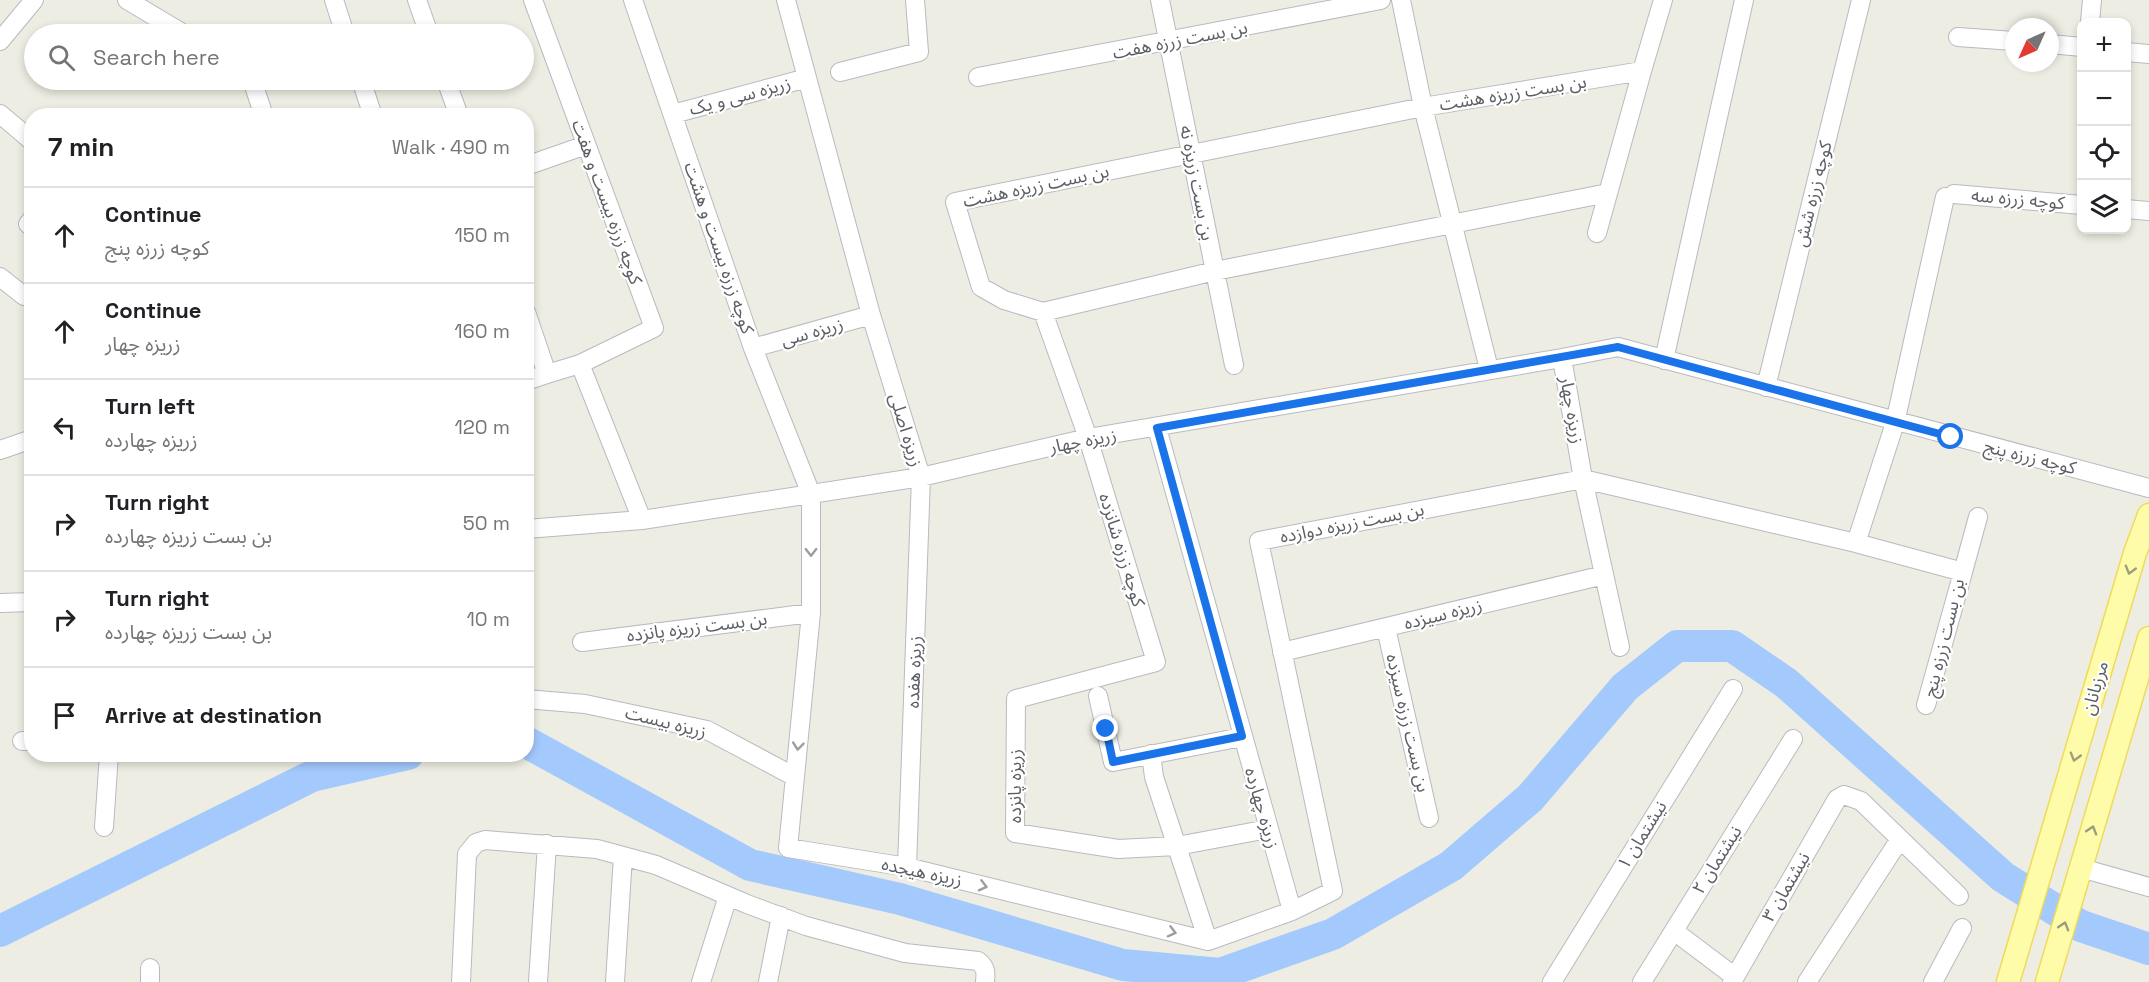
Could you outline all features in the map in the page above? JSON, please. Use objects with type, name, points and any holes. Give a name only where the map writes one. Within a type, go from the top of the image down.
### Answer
[{"type":"main road","name":"مرزبانان","points":[[2008,982],[2149,515]]},
{"type":"main road","name":"مرزبانان","points":[[2049,974],[2149,638]]},
{"type":"street","points":[[0,41],[34,0]]},
{"type":"street","points":[[127,0],[167,24]]},
{"type":"street","points":[[334,0],[342,24]]},
{"type":"street","points":[[417,0],[425,24]]},
{"type":"street","name":"کوچه زرزه بیست و هفت","points":[[533,0],[654,328],[580,364]]},
{"type":"street","name":"کوچه زرزه بیست و هشت","points":[[633,0],[753,348],[810,494]]},
{"type":"street","name":"زریزه اصلی","points":[[534,528],[642,520],[921,477],[871,315],[786,0]]},
{"type":"street","points":[[840,72],[919,52],[915,0]]},
{"type":"street","name":"بن بست زریزه نه","points":[[1160,0],[1234,366]]},
{"type":"street","name":"بن بست زرزه هفت","points":[[978,77],[1169,43],[1381,0]]},
{"type":"street","points":[[1401,0],[1423,107],[1489,369]]},
{"type":"street","points":[[1597,232],[1663,0]]},
{"type":"street","points":[[1664,360],[1744,0]]},
{"type":"street","name":"کوچه زرزه شش","points":[[1766,387],[1861,0]]},
{"type":"street","points":[[2090,18],[2092,0]]},
{"type":"street","points":[[1958,36],[2005,40]]},
{"type":"street","points":[[2059,45],[2077,47]]},
{"type":"street","points":[[2131,52],[2149,54]]},
{"type":"street","name":"بن بست زریزه هشت","points":[[1043,312],[1004,300],[981,287],[955,202],[1423,107],[1642,71]]},
{"type":"street","name":"زریزه سی و یک","points":[[673,114],[807,78]]},
{"type":"street","points":[[255,90],[261,108]]},
{"type":"street","points":[[364,90],[370,108]]},
{"type":"street","points":[[450,90],[456,108]]},
{"type":"street","points":[[0,114],[24,134]]},
{"type":"street","points":[[534,163],[586,145]]},
{"type":"street","points":[[1043,312],[1215,271],[1608,193]]},
{"type":"street","name":"کوچه زرزه سه","points":[[1895,423],[1949,196],[2077,205]]},
{"type":"street","points":[[2131,209],[2149,211]]},
{"type":"street","points":[[0,277],[24,296]]},
{"type":"street","name":"کوچه زرزه شانزده","points":[[1043,312],[1088,438],[1156,662]]},
{"type":"street","name":"زریزه سی","points":[[753,348],[871,315]]},
{"type":"street","points":[[534,336],[547,374]]},
{"type":"street","name":"کوچه زرزه پنج","points":[[1562,357],[1618,347],[1895,423],[2149,488]]},
{"type":"street","name":"زریزه چهار","points":[[921,477],[1088,438],[1562,357],[1583,479]]},
{"type":"street","points":[[534,378],[580,364],[642,520]]},
{"type":"street","points":[[1620,647],[1583,479],[1856,543],[1895,423]]},
{"type":"street","name":"زریزه چهارده","points":[[1157,428],[1292,911]]},
{"type":"street","points":[[0,450],[24,442]]},
{"type":"street","name":"زریزه هفده","points":[[907,867],[921,477]]},
{"type":"street","name":"بن بست زریزه دوازده","points":[[1208,941],[1292,911],[1333,891],[1259,541],[1583,479]]},
{"type":"street","name":"زریزه هیجده","points":[[810,494],[811,613],[788,848],[907,867],[1208,941]]},
{"type":"street","points":[[1963,572],[1978,518]]},
{"type":"street","name":"بن بست زرزه پنج","points":[[1856,543],[1963,572],[1926,705]]},
{"type":"street","name":"زریزه سیزده","points":[[1282,652],[1604,575]]},
{"type":"street","points":[[0,603],[24,602]]},
{"type":"street","name":"بن بست زریزه پانزده","points":[[582,642],[811,613]]},
{"type":"street","name":"بن بست زرزه سیزده","points":[[1386,628],[1429,818]]},
{"type":"street","name":"زریزه پانزده","points":[[1156,662],[1016,699],[1015,833],[1118,849],[1177,846],[1268,829]]},
{"type":"street","name":"نيشتمان ۱","points":[[1552,982],[1733,689]]},
{"type":"street","points":[[1098,696],[1113,762],[1242,736]]},
{"type":"street","name":"زریزه بیست","points":[[534,700],[585,704],[707,730],[795,777]]},
{"type":"street","name":"نيشتمان ۲","points":[[1642,982],[1792,738]]},
{"type":"street","points":[[1151,754],[1154,777],[1208,941]]},
{"type":"street","points":[[104,827],[108,762]]},
{"type":"street","name":"نيشتمان ۳","points":[[1733,979],[1837,799],[1844,795],[1861,801],[1900,839]]},
{"type":"street","points":[[1807,982],[1900,839],[1959,896]]},
{"type":"street","points":[[460,982],[467,854],[471,848],[484,840],[597,849],[656,865],[782,916],[905,953],[978,961],[983,965],[985,982]]},
{"type":"street","points":[[538,982],[547,844]]},
{"type":"street","points":[[615,982],[623,856]]},
{"type":"street","points":[[2078,877],[2149,888]]},
{"type":"street","points":[[701,982],[728,896]]},
{"type":"street","points":[[768,982],[782,916]]},
{"type":"street","points":[[1934,982],[1962,928]]},
{"type":"street","points":[[1674,931],[1733,979]]},
{"type":"waterway","points":[[534,746],[750,865],[900,899],[1123,965],[1220,974],[1333,934],[1451,866],[1530,798],[1625,687],[1677,646],[1732,646],[1786,683],[2003,877],[2081,926],[2149,949]]},
{"type":"waterway","points":[[0,931],[312,776],[373,762]]},
{"type":"route","points":[[1106,729],[1113,762],[1242,736],[1157,428],[1618,347],[1951,437]]}]
